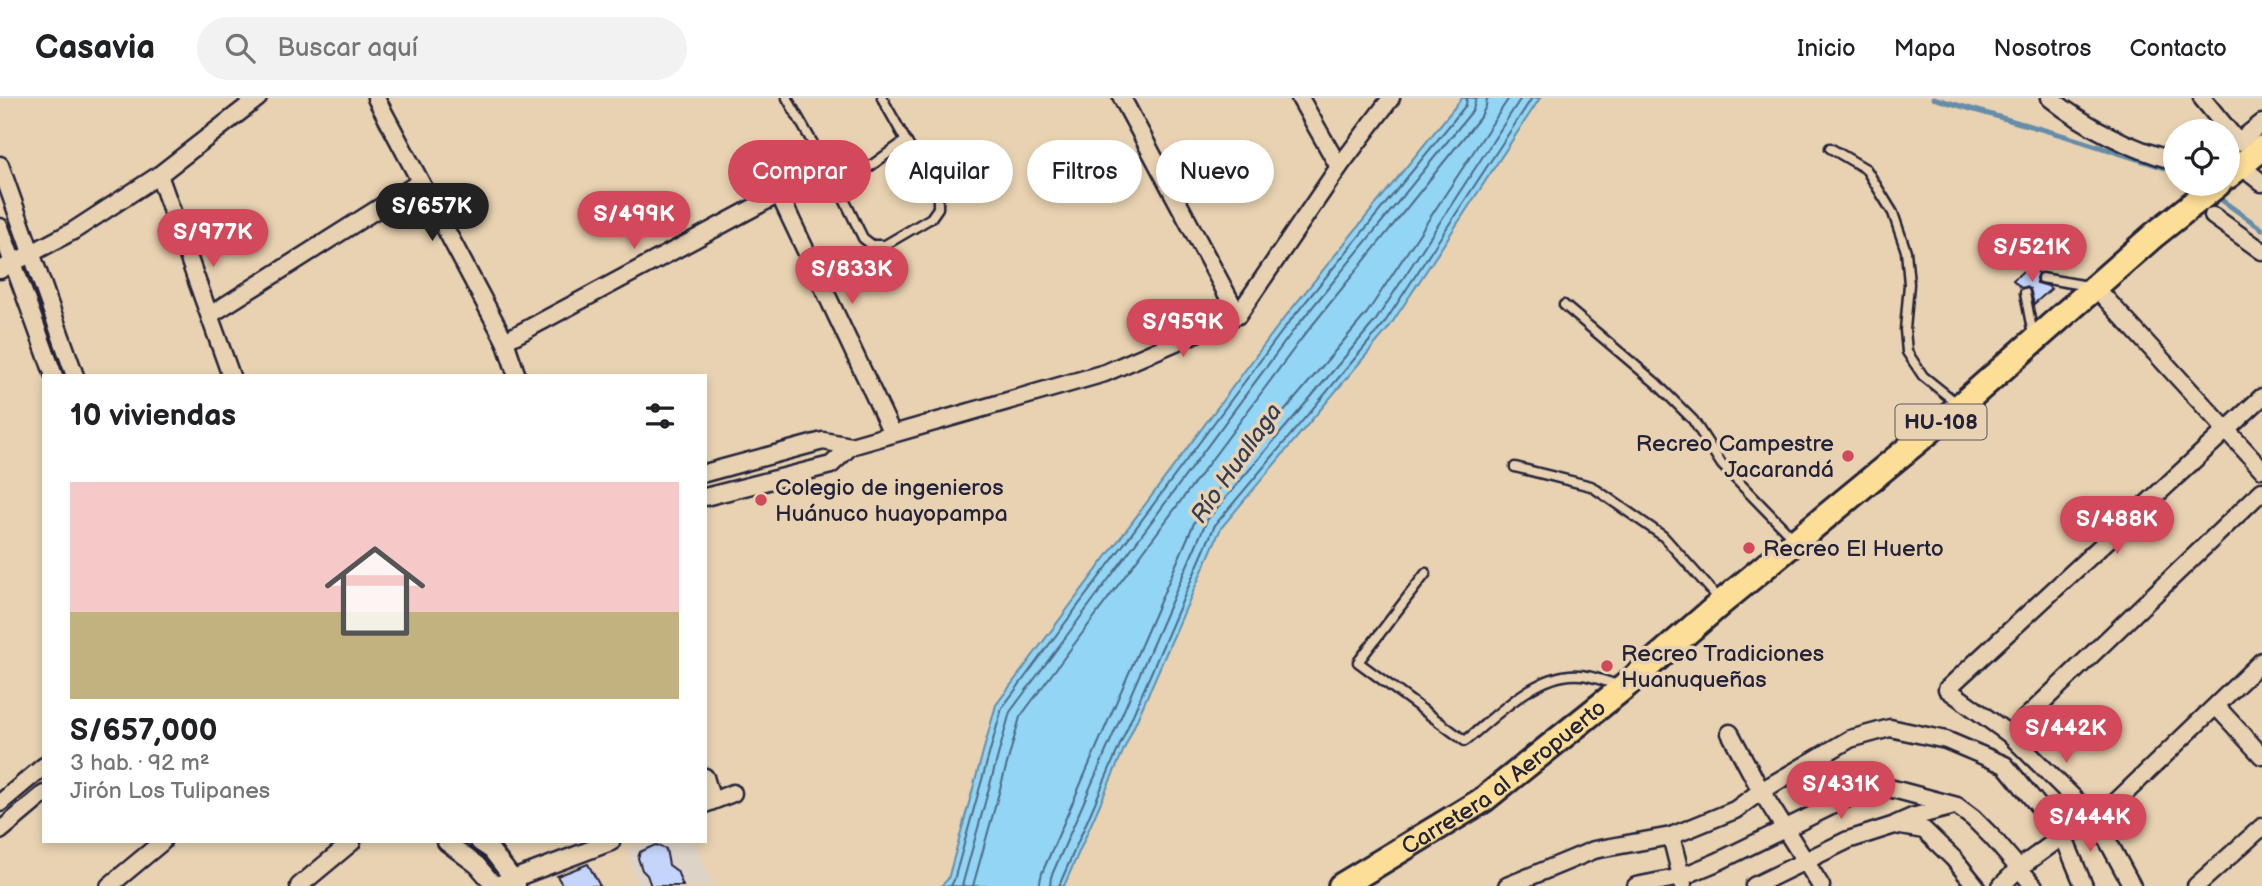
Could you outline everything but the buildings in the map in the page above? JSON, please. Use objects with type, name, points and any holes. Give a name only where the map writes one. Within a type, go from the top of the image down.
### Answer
[{"type":"main road","name":"HU-108","points":[[2240,160],[2262,149]]},
{"type":"main road","name":"HU-108","points":[[1721,602],[1960,406],[2196,196]]},
{"type":"main road","name":"Carretera al Aeropuerto","points":[[1341,886],[1483,800],[1624,687],[1721,602]]},
{"type":"street","points":[[7,267],[73,231],[159,175],[258,98]]},
{"type":"street","points":[[376,98],[505,341],[516,374]]},
{"type":"street","points":[[1122,98],[1238,315]]},
{"type":"street","points":[[1300,98],[1339,167]]},
{"type":"street","points":[[2050,98],[2118,141],[2163,157]]},
{"type":"street","points":[[2202,98],[2211,119]]},
{"type":"street","points":[[707,472],[823,442],[850,446],[1105,373],[1238,315],[1383,102]]},
{"type":"street","points":[[2240,152],[2262,123]]},
{"type":"street","points":[[0,165],[74,374]]},
{"type":"street","points":[[2240,170],[2262,183]]},
{"type":"street","points":[[159,175],[230,374]]},
{"type":"street","points":[[210,314],[419,182]]},
{"type":"street","points":[[505,341],[779,194],[892,433]]},
{"type":"street","points":[[2213,216],[2262,251]]},
{"type":"street","points":[[0,228],[7,267],[53,374]]},
{"type":"street","points":[[2095,287],[2262,469]]},
{"type":"street","points":[[2132,886],[2094,824],[2009,734],[1947,689],[2262,397]]},
{"type":"street","points":[[707,496],[831,465],[850,446]]},
{"type":"street","points":[[2009,734],[2262,491]]},
{"type":"street","points":[[2001,886],[2019,868],[2065,835],[2094,824],[2262,662]]},
{"type":"street","points":[[2216,706],[2262,756]]},
{"type":"street","points":[[1507,886],[1594,850],[1671,836],[1735,810],[1850,739],[1890,728],[1946,740],[2005,765],[2065,835],[2084,886]]},
{"type":"street","points":[[1730,733],[1784,828],[1821,886]]},
{"type":"street","points":[[0,803],[42,767]]},
{"type":"street","points":[[1636,886],[1683,881],[1872,786],[1884,786],[1957,806],[1973,818],[2034,886]]},
{"type":"street","points":[[708,803],[733,793]]},
{"type":"street","points":[[0,831],[42,796]]},
{"type":"street","points":[[1754,886],[1848,840],[1912,817],[1957,806]]},
{"type":"street","points":[[1895,825],[1924,830],[1954,859],[1976,886]]},
{"type":"street","points":[[2196,886],[2262,827]]},
{"type":"street","points":[[1671,836],[1683,881]]},
{"type":"street","points":[[109,886],[161,843]]},
{"type":"street","points":[[299,886],[351,843]]},
{"type":"street","points":[[447,843],[477,865],[494,886],[516,882],[609,843]]},
{"type":"street","points":[[481,843],[491,850],[516,882]]},
{"type":"lane","points":[[787,98],[811,140]]},
{"type":"lane","points":[[881,98],[904,140]]},
{"type":"lane","points":[[1830,148],[1866,169],[1893,213],[1906,251],[1909,284],[1905,330],[1907,352],[1923,376],[1960,406]]},
{"type":"lane","points":[[846,203],[863,238],[872,245],[885,246],[931,218],[938,208],[938,203]]},
{"type":"lane","points":[[2042,278],[2095,287]]},
{"type":"lane","points":[[2025,293],[2034,341]]},
{"type":"lane","points":[[1564,305],[1656,383],[1693,420],[1722,466],[1797,542]]},
{"type":"lane","points":[[1515,467],[1591,485],[1663,536],[1721,602]]},
{"type":"lane","points":[[1426,573],[1358,662],[1465,741],[1533,686],[1560,676],[1580,674],[1624,687]]},
{"type":"shaded area","points":[[644,843],[695,843],[714,886],[638,886],[626,850]]},
{"type":"water","name":"Río Huallaga","points":[[1462,98],[1540,98],[1388,329],[1221,528],[1064,886],[941,886],[948,879],[996,705],[1281,322]]},
{"type":"waterway","points":[[1933,98],[2163,167]]},
{"type":"waterway","points":[[2216,196],[2262,229]]},
{"type":"place","name":"Recreo Campestre Jacarandá","points":[[1848,456]]},
{"type":"place","name":"Colegio de ingenieros Huánuco huayopampa","points":[[761,500]]},
{"type":"place","name":"Recreo El Huerto","points":[[1749,548]]},
{"type":"place","name":"Recreo Tradiciones Huanuqueñas","points":[[1607,666]]}]
